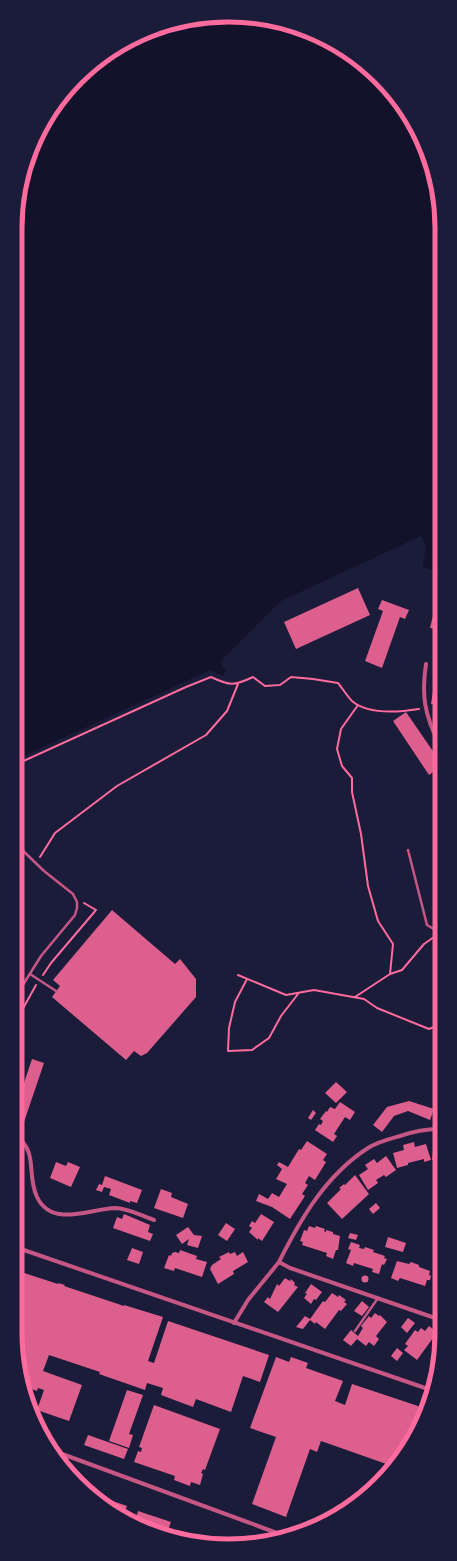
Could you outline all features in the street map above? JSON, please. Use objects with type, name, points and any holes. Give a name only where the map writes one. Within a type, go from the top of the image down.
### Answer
[{"type":"street","points":[[426,664],[423,689],[425,708],[435,735]]},
{"type":"street","points":[[234,1323],[248,1300],[278,1262],[298,1224],[323,1189],[336,1174],[369,1147],[409,1133],[435,1129]]},
{"type":"street","points":[[22,1140],[29,1152],[33,1185],[37,1197],[46,1209],[55,1214],[70,1215],[116,1208],[154,1220]]},
{"type":"street","points":[[22,1249],[427,1389]]},
{"type":"street","points":[[278,1262],[290,1268],[435,1318]]},
{"type":"street","points":[[62,1454],[277,1533]]},
{"type":"lane","points":[[22,850],[36,864],[68,890],[75,898],[77,908],[75,915],[41,956],[22,987]]},
{"type":"lane","points":[[408,850],[427,926],[435,931]]},
{"type":"lane","points":[[30,974],[56,991]]},
{"type":"lane","points":[[355,1331],[378,1298]]},
{"type":"path","points":[[22,762],[211,677],[224,683],[238,684],[253,676],[265,686],[280,685],[291,677],[313,679],[338,683],[352,701],[381,712],[406,711],[425,708]]},
{"type":"path","points":[[36,864],[55,833],[117,786],[206,735],[227,711],[238,684]]},
{"type":"path","points":[[358,704],[341,729],[337,749],[342,766],[352,778],[352,792],[361,834],[368,886],[378,921],[393,944],[390,974]]},
{"type":"path","points":[[22,1009],[51,963],[96,910],[75,898]]},
{"type":"path","points":[[354,997],[390,974],[402,970],[424,944],[435,936]]},
{"type":"path","points":[[238,975],[286,995],[314,990],[364,999],[378,1008],[429,1030],[435,1027]]},
{"type":"path","points":[[247,979],[235,1002],[229,1028],[228,1051],[252,1050],[269,1038],[281,1016],[299,993]]},
{"type":"shaded area","points":[[215,22],[242,22],[282,29],[308,38],[332,50],[365,73],[384,92],[400,114],[414,137],[424,162],[431,188],[435,215],[435,571],[423,567],[426,546],[421,536],[281,601],[220,662],[226,670],[223,676],[210,670],[22,757],[22,215],[29,175],[43,137],[73,92],[92,73],[137,43],[162,33],[188,26]]},
{"type":"building","points":[[358,588],[370,615],[296,649],[284,622]]},
{"type":"building","points":[[382,600],[409,610],[405,619],[400,617],[382,668],[365,661],[383,611],[378,609]]},
{"type":"building","points":[[435,607],[435,629],[430,628]]},
{"type":"building","points":[[435,679],[435,705],[431,704]]},
{"type":"building","points":[[406,712],[435,754],[435,771],[429,775],[393,721]]},
{"type":"building","points":[[112,910],[175,964],[180,959],[196,979],[196,997],[147,1053],[141,1056],[134,1051],[126,1060],[52,997],[60,986],[53,980]]},
{"type":"building","points":[[32,1059],[44,1063],[23,1125],[22,1125],[22,1089]]},
{"type":"building","points":[[336,1082],[347,1092],[336,1103],[325,1093]]},
{"type":"building","points":[[409,1101],[434,1109],[430,1120],[408,1111],[394,1116],[382,1132],[373,1125],[387,1107]]},
{"type":"building","points":[[340,1102],[355,1112],[350,1120],[345,1117],[334,1134],[337,1136],[333,1142],[315,1130],[319,1124],[321,1125],[323,1121],[320,1119],[326,1111],[327,1112],[330,1107],[335,1109]]},
{"type":"building","points":[[313,1110],[316,1113],[311,1120],[308,1118]]},
{"type":"building","points":[[307,1141],[327,1154],[323,1160],[326,1162],[315,1180],[309,1176],[305,1183],[308,1185],[302,1194],[305,1196],[290,1219],[272,1207],[256,1201],[259,1194],[268,1199],[272,1193],[279,1197],[287,1184],[276,1179],[282,1169],[277,1165],[279,1162],[288,1167],[299,1149],[301,1150]]},
{"type":"building","points":[[414,1142],[415,1147],[426,1144],[431,1160],[424,1162],[424,1159],[408,1163],[408,1165],[397,1168],[393,1153],[404,1150],[403,1145]]},
{"type":"building","points":[[434,1143],[435,1143],[435,1160],[432,1160]]},
{"type":"building","points":[[386,1156],[396,1170],[386,1177],[384,1175],[376,1180],[378,1183],[368,1190],[359,1175],[368,1169],[365,1165],[374,1159],[377,1163]]},
{"type":"building","points":[[56,1162],[66,1166],[68,1162],[80,1167],[71,1187],[50,1178]]},
{"type":"building","points":[[355,1175],[369,1194],[342,1219],[327,1203],[341,1189],[339,1188],[344,1184],[345,1185]]},
{"type":"building","points":[[105,1176],[142,1190],[137,1203],[130,1201],[130,1203],[109,1195],[111,1189],[104,1187],[102,1192],[96,1190],[99,1184],[102,1185]]},
{"type":"building","points":[[161,1189],[172,1193],[171,1197],[188,1204],[183,1218],[154,1208]]},
{"type":"building","points":[[376,1203],[380,1208],[373,1214],[369,1209]]},
{"type":"building","points":[[124,1214],[150,1225],[148,1232],[153,1234],[150,1241],[113,1228],[117,1217],[122,1219]]},
{"type":"building","points":[[261,1214],[274,1222],[262,1241],[258,1238],[258,1240],[249,1232],[252,1228],[249,1226],[252,1221],[255,1223]]},
{"type":"building","points":[[226,1223],[235,1229],[227,1241],[218,1235]]},
{"type":"building","points":[[309,1226],[315,1228],[316,1226],[325,1229],[324,1231],[326,1232],[326,1230],[340,1236],[338,1250],[336,1250],[333,1259],[326,1256],[327,1253],[302,1245],[303,1242],[300,1241],[304,1230],[307,1231]]},
{"type":"building","points":[[188,1227],[194,1235],[202,1236],[198,1248],[187,1245],[189,1239],[182,1244],[176,1235]]},
{"type":"building","points":[[350,1233],[358,1235],[356,1240],[348,1238]]},
{"type":"building","points":[[388,1237],[406,1243],[403,1252],[385,1247]]},
{"type":"building","points":[[351,1242],[360,1245],[359,1248],[364,1249],[365,1247],[374,1250],[373,1252],[385,1256],[384,1258],[387,1259],[384,1265],[382,1264],[379,1274],[372,1272],[373,1269],[354,1263],[353,1266],[346,1263],[351,1250],[348,1249]]},
{"type":"building","points":[[132,1248],[143,1252],[139,1264],[127,1260]]},
{"type":"building","points":[[180,1250],[197,1256],[196,1259],[207,1262],[202,1277],[175,1268],[174,1271],[164,1268],[169,1255],[171,1256],[172,1253],[175,1252],[179,1253]]},
{"type":"building","points":[[229,1252],[230,1254],[235,1252],[237,1256],[243,1252],[248,1262],[233,1271],[234,1274],[218,1284],[210,1269],[212,1265],[221,1259],[219,1257]]},
{"type":"building","points":[[397,1261],[409,1264],[411,1262],[430,1271],[430,1280],[427,1280],[425,1286],[400,1278],[398,1281],[391,1278]]},
{"type":"building","points":[[22,1272],[65,1285],[64,1286],[124,1306],[163,1317],[148,1361],[154,1363],[168,1321],[269,1355],[260,1382],[243,1376],[231,1412],[196,1399],[193,1407],[161,1395],[163,1388],[147,1383],[145,1390],[99,1374],[100,1372],[49,1355],[43,1371],[82,1385],[69,1421],[37,1410],[44,1390],[38,1388],[37,1391],[30,1389],[22,1346]]},
{"type":"building","points":[[365,1275],[368,1276],[368,1282],[365,1283],[362,1282],[361,1279],[362,1276]]},
{"type":"building","points":[[285,1278],[290,1281],[291,1279],[295,1283],[294,1285],[298,1287],[278,1312],[264,1302],[268,1297],[270,1299],[277,1284],[279,1286]]},
{"type":"building","points":[[311,1284],[322,1292],[311,1304],[304,1298],[307,1294],[305,1293]]},
{"type":"building","points":[[332,1293],[338,1297],[339,1295],[346,1300],[344,1302],[347,1304],[341,1311],[339,1310],[325,1329],[316,1322],[315,1324],[310,1320],[303,1329],[296,1327],[305,1316],[310,1319],[323,1301],[325,1302]]},
{"type":"building","points":[[362,1301],[369,1307],[362,1316],[354,1311]]},
{"type":"building","points":[[375,1313],[379,1316],[380,1315],[387,1322],[376,1336],[379,1339],[374,1346],[369,1342],[366,1346],[357,1339],[351,1346],[343,1340],[351,1330],[358,1336],[363,1328],[361,1326],[369,1316],[371,1318]]},
{"type":"building","points":[[408,1318],[415,1323],[407,1333],[401,1327]]},
{"type":"building","points":[[429,1326],[435,1331],[435,1340],[433,1338],[417,1360],[404,1350],[408,1346],[405,1344],[415,1330],[418,1332],[421,1328],[425,1331]]},
{"type":"building","points":[[397,1348],[403,1353],[397,1361],[391,1356]]},
{"type":"building","points":[[276,1357],[289,1362],[291,1357],[308,1363],[306,1368],[343,1381],[335,1401],[345,1405],[352,1384],[421,1407],[407,1436],[387,1464],[321,1441],[317,1452],[310,1449],[286,1517],[252,1504],[276,1437],[250,1428]]},
{"type":"building","points":[[127,1390],[143,1395],[129,1434],[133,1435],[129,1448],[109,1441]]},
{"type":"building","points":[[154,1405],[220,1429],[205,1470],[203,1469],[201,1473],[203,1474],[200,1485],[191,1482],[190,1486],[174,1480],[175,1476],[134,1462],[138,1451],[141,1452],[142,1448],[139,1447]]},
{"type":"building","points":[[88,1435],[128,1449],[124,1459],[84,1445]]},
{"type":"building","points":[[107,1499],[127,1506],[125,1511]]},
{"type":"building","points":[[138,1511],[171,1522],[168,1530],[136,1517]]}]
